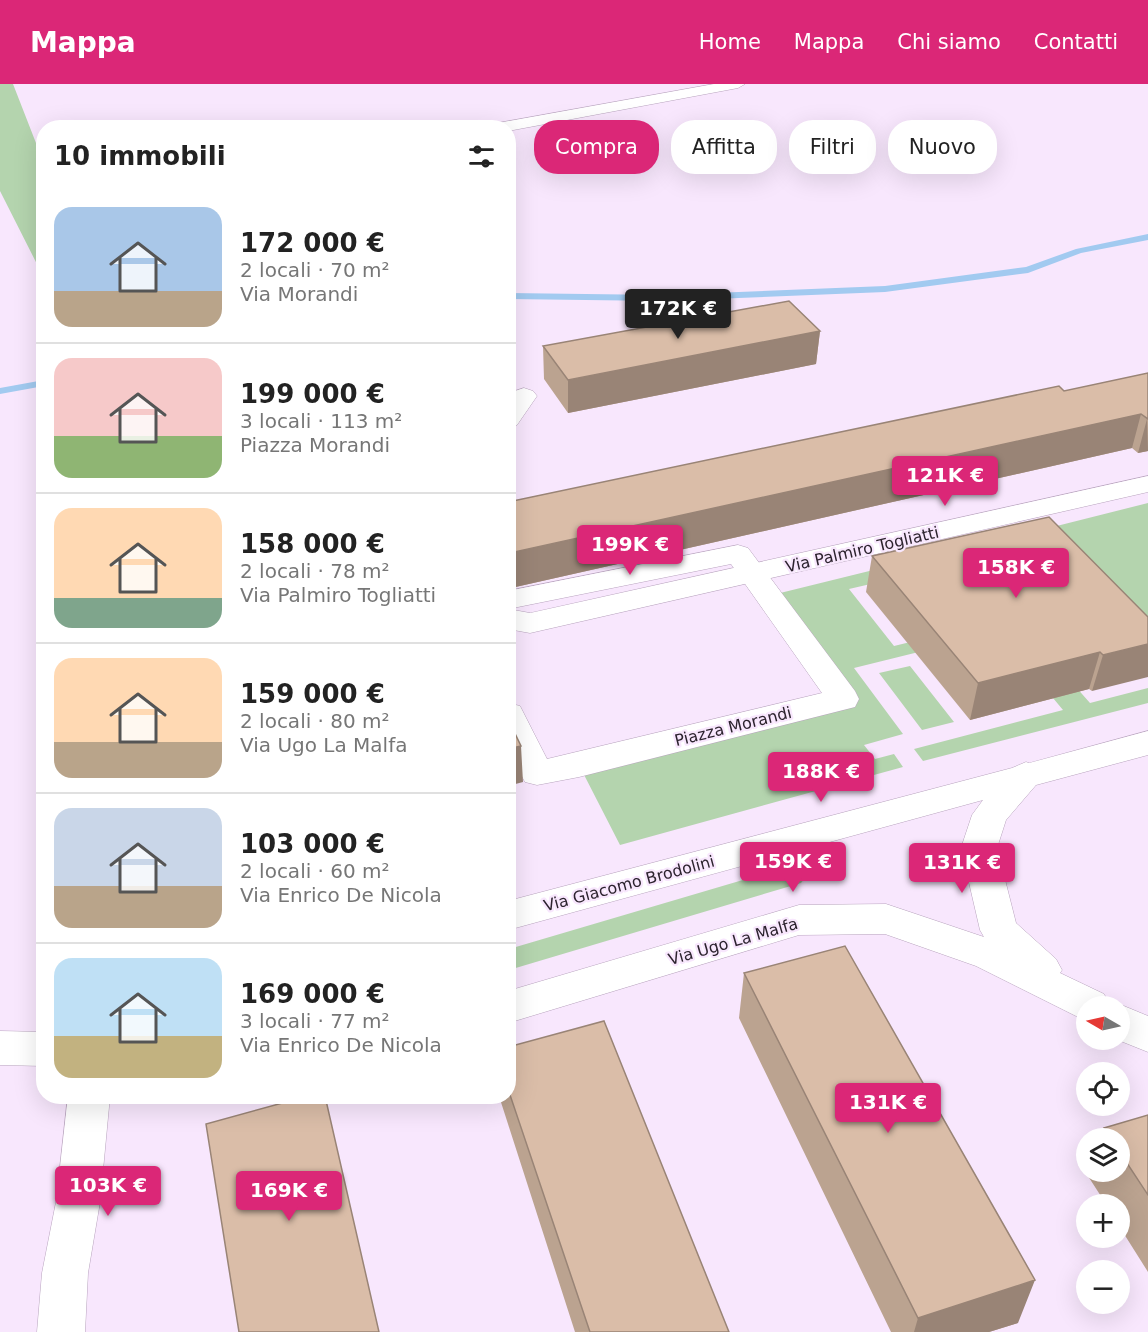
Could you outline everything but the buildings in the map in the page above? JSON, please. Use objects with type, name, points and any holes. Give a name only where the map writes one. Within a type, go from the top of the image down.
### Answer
[{"type":"street","points":[[516,408],[524,396]]},
{"type":"street","name":"Via Palmiro Togliatti","points":[[752,575],[1148,484]]},
{"type":"street","name":"Piazza Morandi","points":[[516,598],[738,554],[843,699],[579,765],[537,773],[516,730]]},
{"type":"street","points":[[516,620],[530,622],[752,575]]},
{"type":"street","name":"Via Giacomo Brodolini","points":[[516,914],[1148,742]]},
{"type":"street","points":[[1026,774],[990,815],[979,848],[999,930],[1076,998]]},
{"type":"street","name":"Via Ugo La Malfa","points":[[516,1005],[799,920],[886,919],[990,956],[1076,999]]},
{"type":"street","points":[[1130,1026],[1148,1035]]},
{"type":"street","points":[[0,1048],[36,1049]]},
{"type":"street","points":[[61,1332],[66,1273],[78,1202],[88,1104]]},
{"type":"lane","points":[[516,125],[738,84]]},
{"type":"green space","points":[[0,84],[13,84],[36,143],[36,262],[0,191]]},
{"type":"green space","points":[[1148,503],[1148,650],[1118,619],[1001,540]]},
{"type":"green space","points":[[918,559],[927,571],[849,589],[894,646],[943,634],[951,644],[854,668],[903,734],[864,745],[875,759],[894,754],[903,767],[620,845],[579,765],[842,699],[768,596]]},
{"type":"green space","points":[[910,666],[954,722],[922,730],[879,673]]},
{"type":"green space","points":[[1059,668],[1090,703],[1148,688],[1148,703],[923,761],[914,749],[1063,710],[1033,674]]},
{"type":"green space","points":[[790,866],[803,872],[805,878],[801,883],[516,968],[516,947]]},
{"type":"waterway","points":[[516,296],[663,298],[885,289],[1028,270],[1079,251],[1148,237]]},
{"type":"waterway","points":[[0,391],[36,384]]}]
